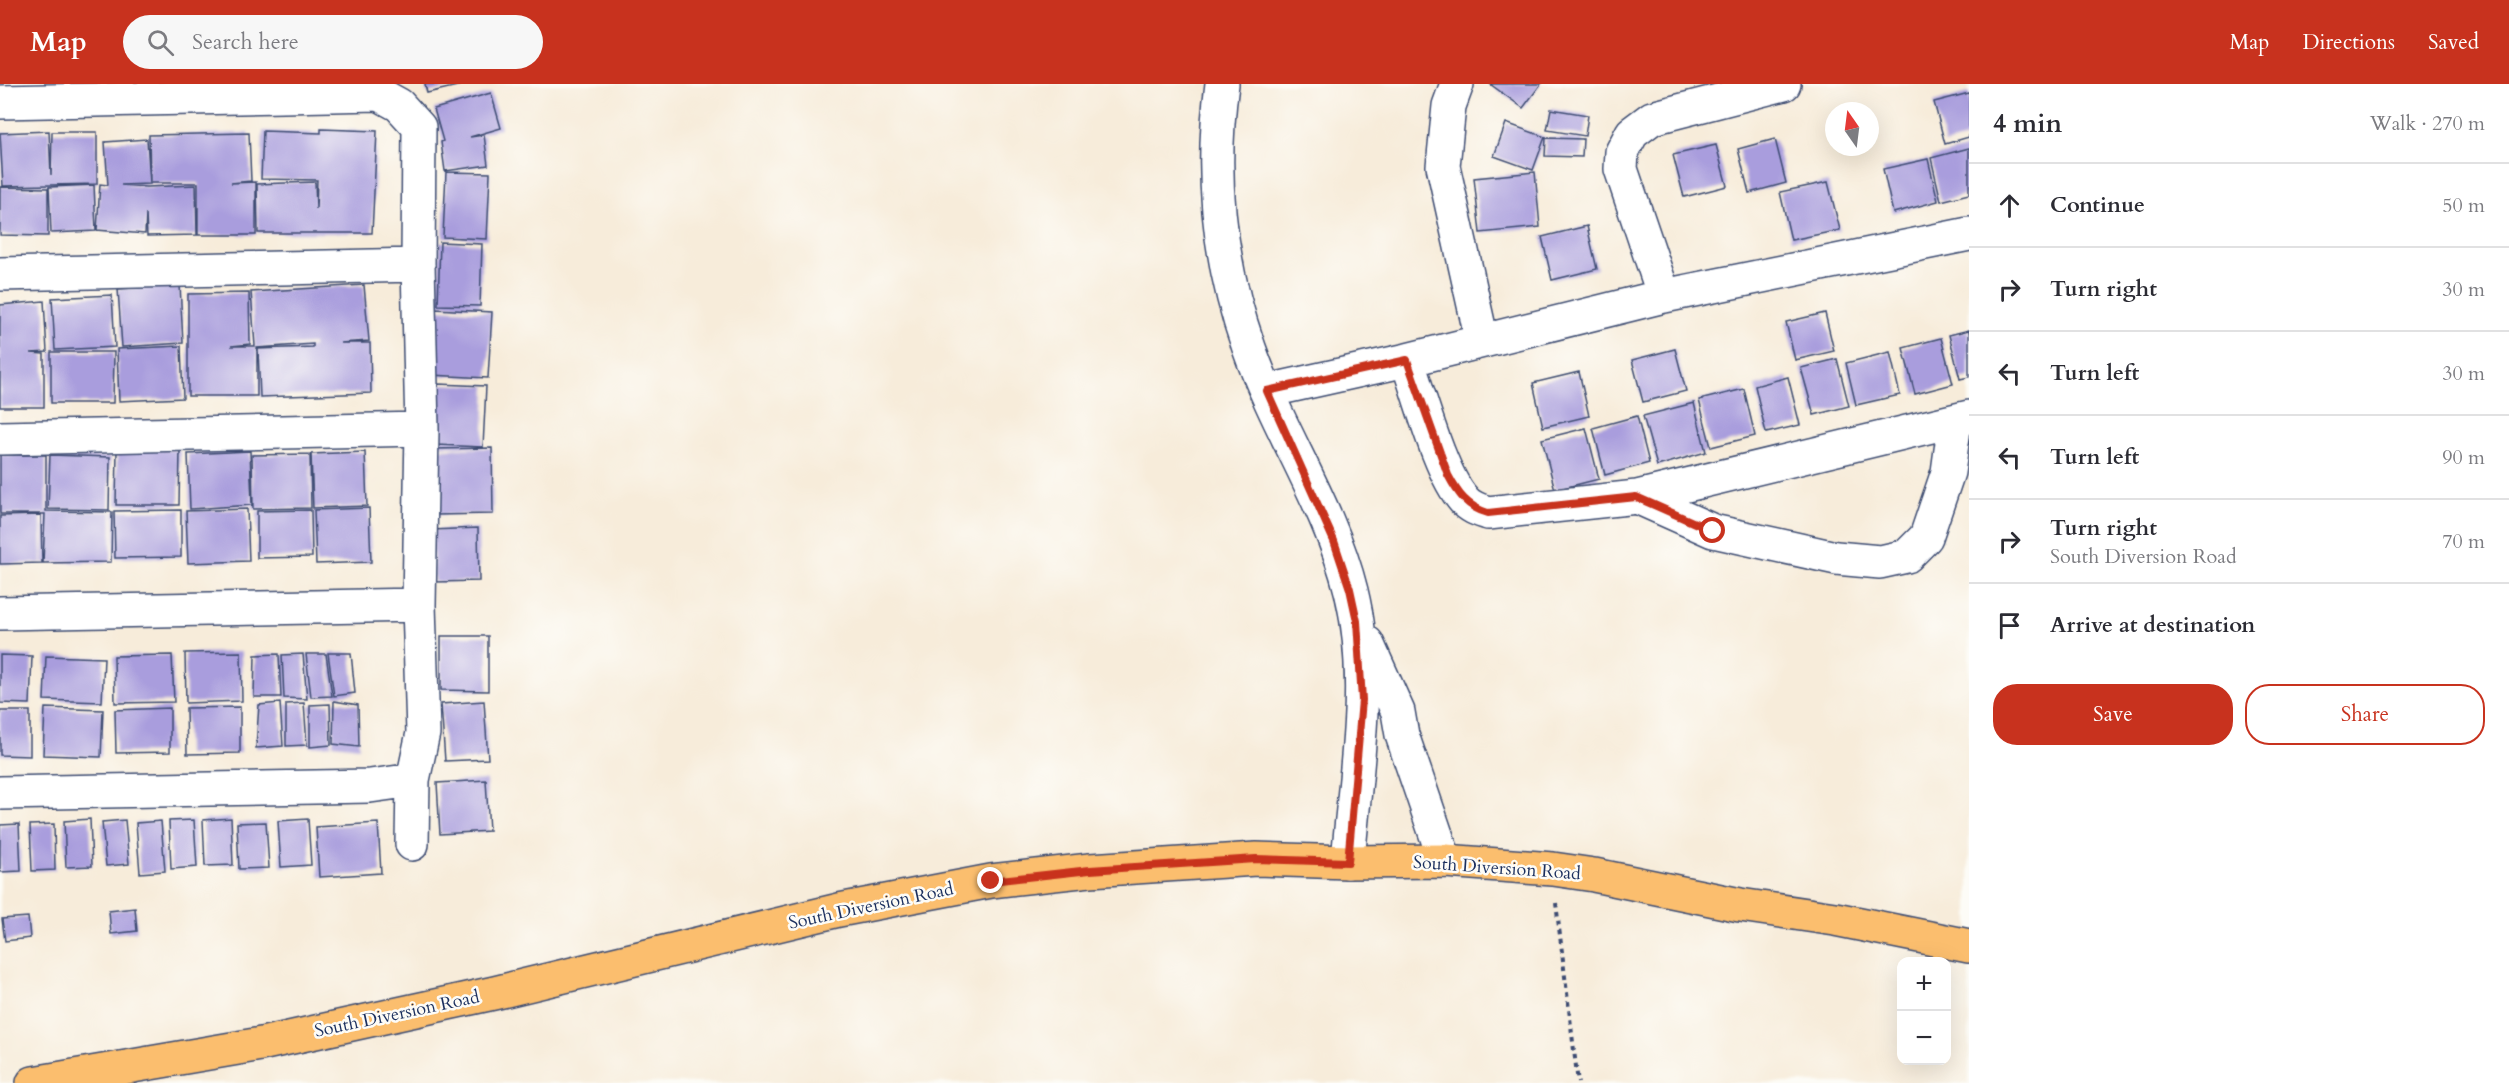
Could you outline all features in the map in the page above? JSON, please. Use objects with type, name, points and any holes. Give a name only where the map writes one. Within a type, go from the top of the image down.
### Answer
[{"type":"main road","name":"South Diversion Road","points":[[33,1083],[261,1044],[494,993],[839,910],[991,881],[1090,870],[1256,859],[1348,862],[1445,861],[1552,869],[1594,875],[1740,905],[1835,919],[1968,943]]},
{"type":"street","points":[[1222,84],[1219,107],[1216,200],[1222,243],[1249,348],[1334,541],[1350,589],[1357,621],[1362,712],[1348,862]]},
{"type":"street","points":[[1456,84],[1449,106],[1443,166],[1482,341]]},
{"type":"street","points":[[1664,296],[1621,170],[1622,152],[1632,133],[1652,118],[1784,84]]},
{"type":"street","points":[[0,102],[379,94],[399,105],[419,127],[418,265],[422,429],[419,605],[423,733],[413,780],[412,844]]},
{"type":"street","points":[[1267,391],[1407,360],[1664,296],[1969,234]]},
{"type":"street","points":[[0,274],[418,265]]},
{"type":"street","points":[[1407,360],[1448,475],[1461,496],[1475,509],[1488,513],[1636,497],[1962,419],[1926,537],[1907,556],[1880,562],[1836,558],[1713,531],[1636,497]]},
{"type":"street","points":[[0,438],[422,429]]},
{"type":"street","points":[[0,613],[419,605]]},
{"type":"street","points":[[1357,621],[1398,712],[1402,735],[1445,861]]},
{"type":"street","points":[[0,793],[370,786],[413,780]]},
{"type":"path","points":[[1552,869],[1578,1083]]},
{"type":"building","points":[[425,84],[462,84],[462,85],[427,93]]},
{"type":"building","points":[[1490,84],[1541,84],[1523,108]]},
{"type":"building","points":[[491,93],[501,128],[470,137],[484,135],[488,165],[445,171],[441,142],[443,141],[434,109]]},
{"type":"building","points":[[1969,93],[1969,137],[1945,144],[1934,102]]},
{"type":"building","points":[[1551,109],[1588,115],[1585,136],[1547,130]]},
{"type":"building","points":[[1506,123],[1545,137],[1533,170],[1494,156]]},
{"type":"building","points":[[321,129],[377,131],[372,233],[258,233],[257,184],[315,182],[316,209],[317,180],[261,179],[263,131],[321,133]]},
{"type":"building","points":[[49,131],[51,175],[52,132],[97,132],[97,184],[3,186],[0,133]]},
{"type":"building","points":[[249,133],[251,181],[231,183],[256,182],[256,235],[198,235],[198,183],[150,183],[149,135]]},
{"type":"building","points":[[1546,138],[1583,139],[1582,157],[1545,156]]},
{"type":"building","points":[[147,139],[150,184],[121,185],[146,187],[196,185],[197,235],[147,236],[146,214],[145,234],[97,230],[100,184],[108,185],[105,142]]},
{"type":"building","points":[[1775,139],[1786,183],[1749,193],[1738,149]]},
{"type":"building","points":[[1716,145],[1727,186],[1684,197],[1673,155]]},
{"type":"building","points":[[1969,148],[1969,194],[1941,201],[1931,158]]},
{"type":"building","points":[[1928,159],[1938,201],[1893,213],[1883,169]]},
{"type":"building","points":[[446,172],[490,173],[487,239],[443,237]]},
{"type":"building","points":[[1535,172],[1540,227],[1480,233],[1474,178]]},
{"type":"building","points":[[1828,182],[1840,230],[1791,240],[1780,192]]},
{"type":"building","points":[[94,185],[96,231],[51,233],[49,187]]},
{"type":"building","points":[[0,187],[48,188],[48,236],[0,235]]},
{"type":"building","points":[[1587,226],[1597,269],[1552,280],[1542,237]]},
{"type":"building","points":[[440,242],[482,244],[480,306],[438,305]]},
{"type":"building","points":[[180,285],[183,343],[122,347],[118,289]]},
{"type":"building","points":[[364,285],[369,341],[340,343],[370,343],[371,393],[260,397],[258,349],[313,347],[313,344],[257,348],[257,396],[188,396],[188,294],[249,293],[250,344],[231,346],[255,346],[251,292]]},
{"type":"building","points":[[112,295],[115,347],[55,350],[52,298]]},
{"type":"building","points":[[44,301],[47,352],[31,353],[44,354],[44,407],[0,407],[0,305]]},
{"type":"building","points":[[435,309],[492,312],[488,378],[431,375]]},
{"type":"building","points":[[1825,313],[1834,351],[1795,360],[1786,322]]},
{"type":"building","points":[[1969,330],[1969,377],[1960,379],[1949,335]]},
{"type":"building","points":[[1941,338],[1953,384],[1915,394],[1903,348]]},
{"type":"building","points":[[181,346],[183,398],[119,401],[117,349]]},
{"type":"building","points":[[1675,349],[1686,391],[1643,402],[1632,360]]},
{"type":"building","points":[[51,352],[114,352],[113,403],[51,403]]},
{"type":"building","points":[[1890,352],[1900,395],[1856,405],[1846,363]]},
{"type":"building","points":[[1837,359],[1849,406],[1814,415],[1801,368]]},
{"type":"building","points":[[1579,372],[1589,416],[1543,427],[1533,383]]},
{"type":"building","points":[[1788,377],[1800,425],[1766,433],[1755,386]]},
{"type":"building","points":[[438,384],[486,386],[483,447],[436,445]]},
{"type":"building","points":[[1744,389],[1755,436],[1711,447],[1699,400]]},
{"type":"building","points":[[1694,403],[1706,452],[1657,466],[1643,416]]},
{"type":"building","points":[[1637,416],[1649,463],[1605,475],[1593,428]]},
{"type":"building","points":[[1586,428],[1599,479],[1555,490],[1542,439]]},
{"type":"building","points":[[492,448],[493,514],[433,515],[432,449]]},
{"type":"building","points":[[117,449],[180,450],[179,505],[116,505]]},
{"type":"building","points":[[250,451],[252,505],[190,509],[188,454]]},
{"type":"building","points":[[365,452],[367,506],[313,508],[311,454]]},
{"type":"building","points":[[310,454],[311,508],[253,509],[252,455]]},
{"type":"building","points":[[0,455],[46,455],[46,511],[112,512],[111,562],[43,563],[45,514],[0,514]]},
{"type":"building","points":[[50,455],[110,457],[109,510],[48,509]]},
{"type":"building","points":[[369,508],[371,562],[316,564],[314,510]]},
{"type":"building","points":[[247,509],[249,561],[188,563],[186,511]]},
{"type":"building","points":[[181,510],[181,557],[115,558],[114,511]]},
{"type":"building","points":[[311,510],[312,557],[257,558],[257,511]]},
{"type":"building","points":[[41,515],[42,563],[0,564],[0,516]]},
{"type":"building","points":[[478,528],[479,581],[434,582],[432,530]]},
{"type":"building","points":[[441,636],[488,636],[488,691],[441,690]]},
{"type":"building","points":[[241,652],[242,701],[186,703],[185,653]]},
{"type":"building","points":[[328,653],[351,653],[355,693],[334,696]]},
{"type":"building","points":[[279,654],[281,697],[254,697],[255,655]]},
{"type":"building","points":[[303,654],[307,699],[284,698],[282,655]]},
{"type":"building","points":[[306,654],[326,654],[332,696],[311,697]]},
{"type":"building","points":[[0,655],[32,656],[30,704],[0,703]]},
{"type":"building","points":[[172,655],[174,702],[115,703],[114,656]]},
{"type":"building","points":[[46,656],[104,658],[102,702],[44,700]]},
{"type":"building","points":[[334,701],[358,705],[359,747],[333,744]]},
{"type":"building","points":[[484,701],[488,759],[445,761],[441,704]]},
{"type":"building","points":[[280,703],[283,746],[256,748],[259,705]]},
{"type":"building","points":[[304,703],[307,745],[286,746],[286,704]]},
{"type":"building","points":[[330,704],[331,745],[310,747],[310,705]]},
{"type":"building","points":[[240,707],[240,753],[187,754],[186,708]]},
{"type":"building","points":[[45,708],[103,710],[101,757],[43,755]]},
{"type":"building","points":[[170,708],[170,752],[116,753],[115,710]]},
{"type":"building","points":[[0,711],[30,711],[30,756],[0,755]]},
{"type":"building","points":[[486,780],[489,831],[440,834],[437,783]]},
{"type":"building","points":[[231,818],[233,865],[205,866],[203,820]]},
{"type":"building","points":[[90,819],[92,866],[66,867],[64,821]]},
{"type":"building","points":[[308,819],[311,865],[281,867],[278,821]]},
{"type":"building","points":[[125,820],[129,864],[106,866],[102,822]]},
{"type":"building","points":[[194,820],[197,867],[171,869],[169,821]]},
{"type":"building","points":[[161,821],[165,871],[140,873],[136,823]]},
{"type":"building","points":[[266,822],[269,868],[239,869],[237,823]]},
{"type":"building","points":[[378,823],[381,873],[319,877],[316,827]]},
{"type":"building","points":[[19,824],[21,871],[0,872],[0,825]]},
{"type":"building","points":[[54,824],[55,870],[32,871],[30,825]]},
{"type":"building","points":[[135,908],[137,931],[111,934],[109,911]]},
{"type":"building","points":[[28,917],[30,938],[5,941],[2,919]]},
{"type":"route","points":[[991,881],[1090,870],[1213,864],[1256,859],[1348,862],[1355,767],[1361,736],[1362,700],[1357,621],[1350,589],[1334,541],[1267,391],[1407,360],[1448,475],[1455,489],[1475,509],[1488,513],[1636,497],[1713,531]]}]
